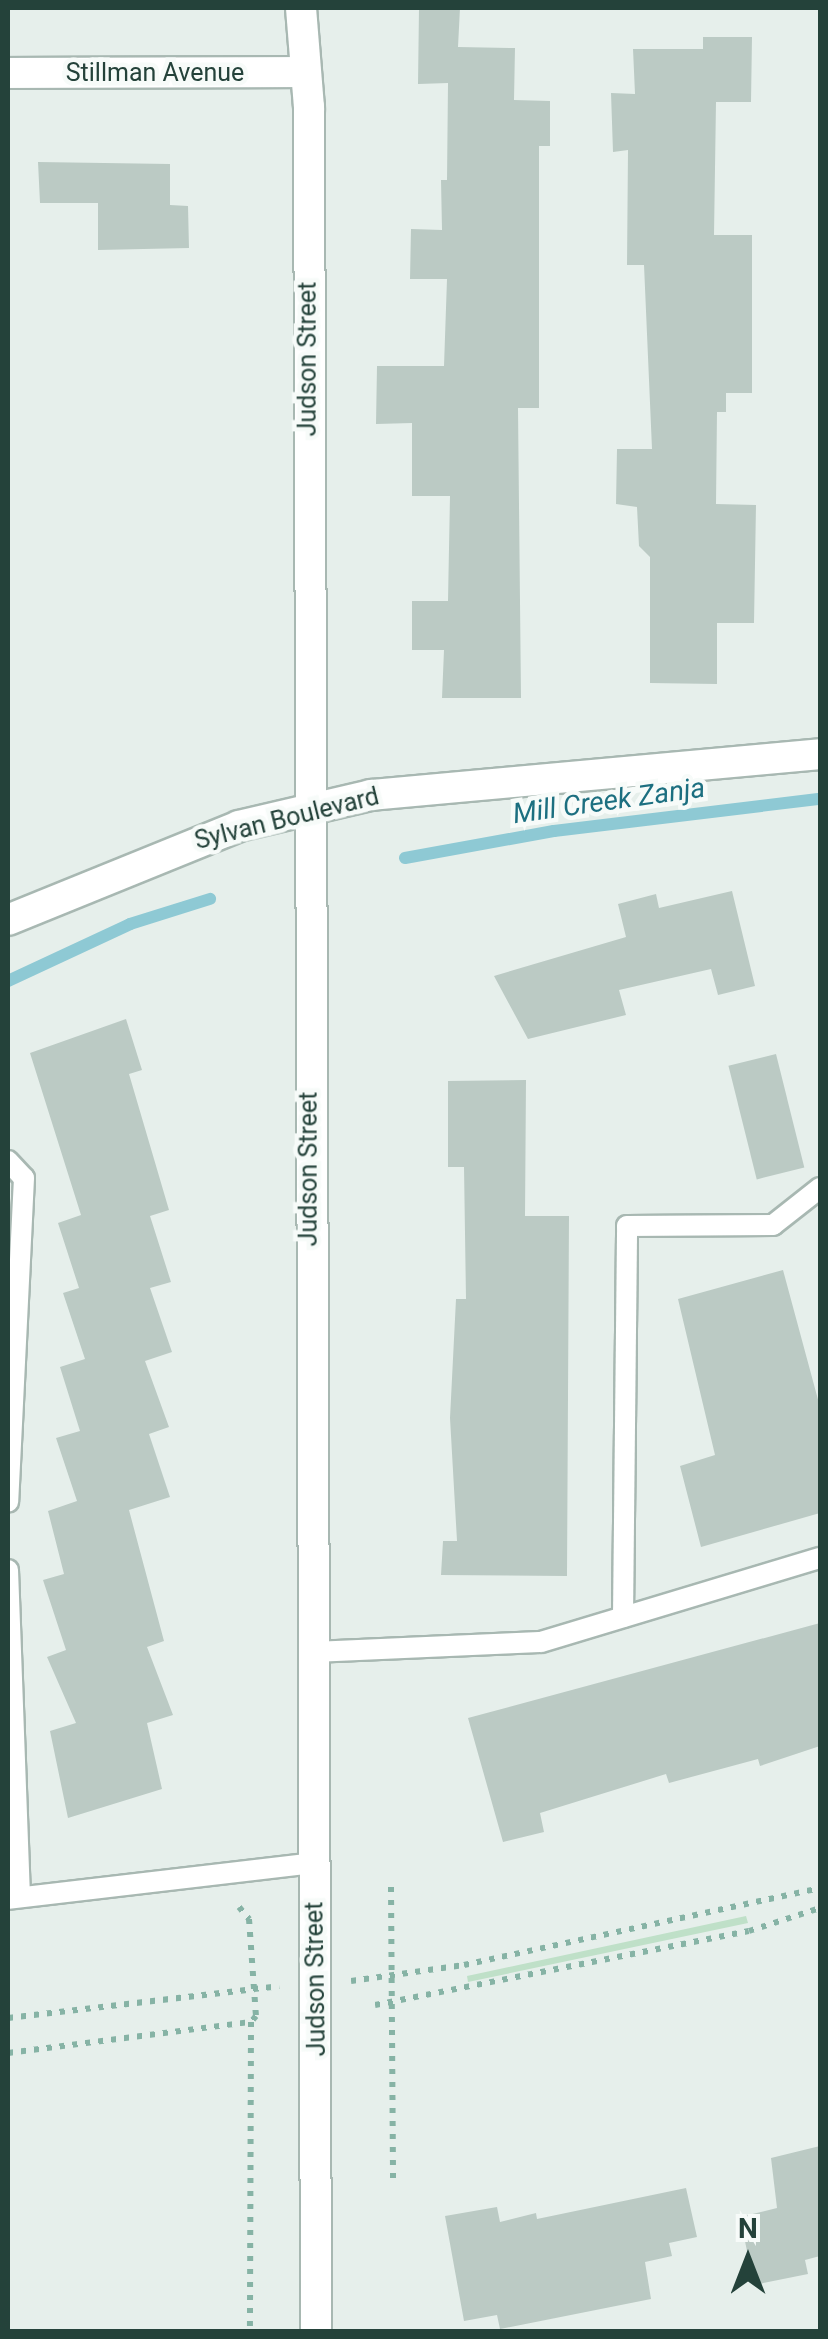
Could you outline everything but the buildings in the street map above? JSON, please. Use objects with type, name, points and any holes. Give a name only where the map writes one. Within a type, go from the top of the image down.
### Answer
[{"type":"main road","name":"Judson Street","points":[[301,8],[302,72],[309,107],[307,810],[316,2332]]},
{"type":"main road","name":"Stillman Avenue","points":[[8,74],[302,72]]},
{"type":"main road","name":"Sylvan Boulevard","points":[[8,920],[166,852],[371,795],[820,754]]},
{"type":"lane","points":[[8,1161],[24,1178],[8,1502]]},
{"type":"lane","points":[[623,1617],[627,1226],[773,1225],[820,1188]]},
{"type":"lane","points":[[312,1652],[541,1642],[820,1558]]},
{"type":"lane","points":[[8,1570],[14,1898],[314,1863]]},
{"type":"path","points":[[391,1888],[395,1976],[393,2180]]},
{"type":"path","points":[[374,1980],[820,1888]]},
{"type":"path","points":[[239,1907],[249,1919],[256,2016],[251,2022],[250,2332]]},
{"type":"path","points":[[375,2005],[749,1931],[820,1908]]},
{"type":"path","points":[[8,2018],[251,1988]]},
{"type":"path","points":[[8,2053],[251,2022]]},
{"type":"green space","points":[[746,1916],[748,1923],[468,1982],[467,1976]]},
{"type":"waterway","name":"Mill Creek Zanja","points":[[405,858],[554,831],[820,799]]},
{"type":"waterway","name":"Mill Creek Zanja","points":[[8,981],[130,924],[210,899]]}]
